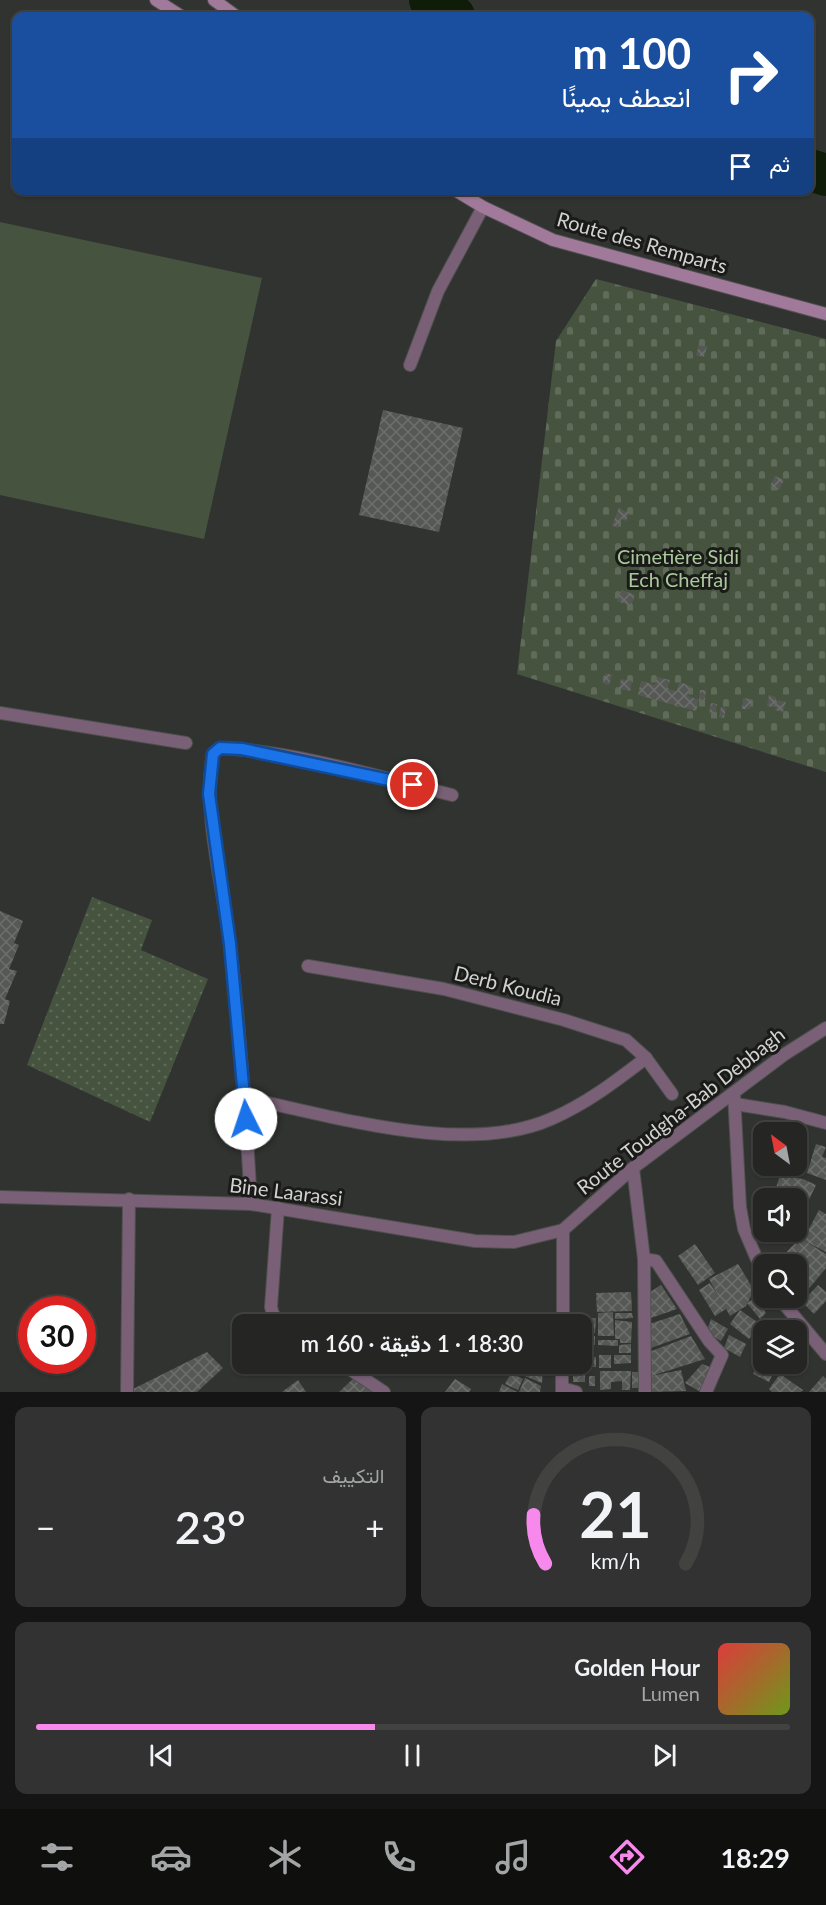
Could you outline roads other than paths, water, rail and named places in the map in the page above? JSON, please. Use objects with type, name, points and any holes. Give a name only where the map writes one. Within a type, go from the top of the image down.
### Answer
[{"type":"main road","points":[[156,0],[175,12]]},
{"type":"main road","points":[[214,0],[230,12]]},
{"type":"main road","name":"Route des Remparts","points":[[463,195],[483,207],[553,240],[579,249],[826,314]]},
{"type":"street","points":[[410,365],[438,291],[483,207]]},
{"type":"street","points":[[0,713],[186,743]]},
{"type":"street","points":[[251,1204],[245,1098],[230,944],[209,794],[213,754],[220,748],[242,749],[355,771],[452,795]]},
{"type":"street","name":"Derb Koudia","points":[[308,966],[444,989],[564,1020],[627,1040],[646,1058],[672,1094]]},
{"type":"street","name":"Route Toudgha-Bab Debbagh","points":[[563,1230],[633,1168],[735,1099],[785,1054],[826,1028]]},
{"type":"street","points":[[245,1098],[404,1130],[484,1135],[549,1120],[585,1102],[646,1058]]},
{"type":"street","points":[[755,1254],[744,1229],[740,1207],[735,1099],[826,1123]]},
{"type":"street","points":[[633,1168],[644,1259],[645,1392]]},
{"type":"street","name":"Bine Laarassi","points":[[0,1197],[251,1204],[497,1243],[533,1239],[563,1230]]},
{"type":"street","points":[[127,1392],[129,1199]]},
{"type":"street","points":[[273,1314],[271,1307],[278,1208]]},
{"type":"street","points":[[563,1230],[563,1314]]},
{"type":"street","points":[[644,1259],[656,1261],[709,1341],[722,1355],[706,1392]]},
{"type":"street","points":[[787,1308],[826,1354]]},
{"type":"street","points":[[357,1374],[384,1392]]},
{"type":"street","points":[[562,1374],[562,1390],[576,1392]]},
{"type":"waterway","points":[[430,0],[448,12]]},
{"type":"waterway","points":[[814,171],[826,175]]},
{"type":"park label","name":"Cimetière Sidi Ech Cheffaj","points":[[678,568]]}]
